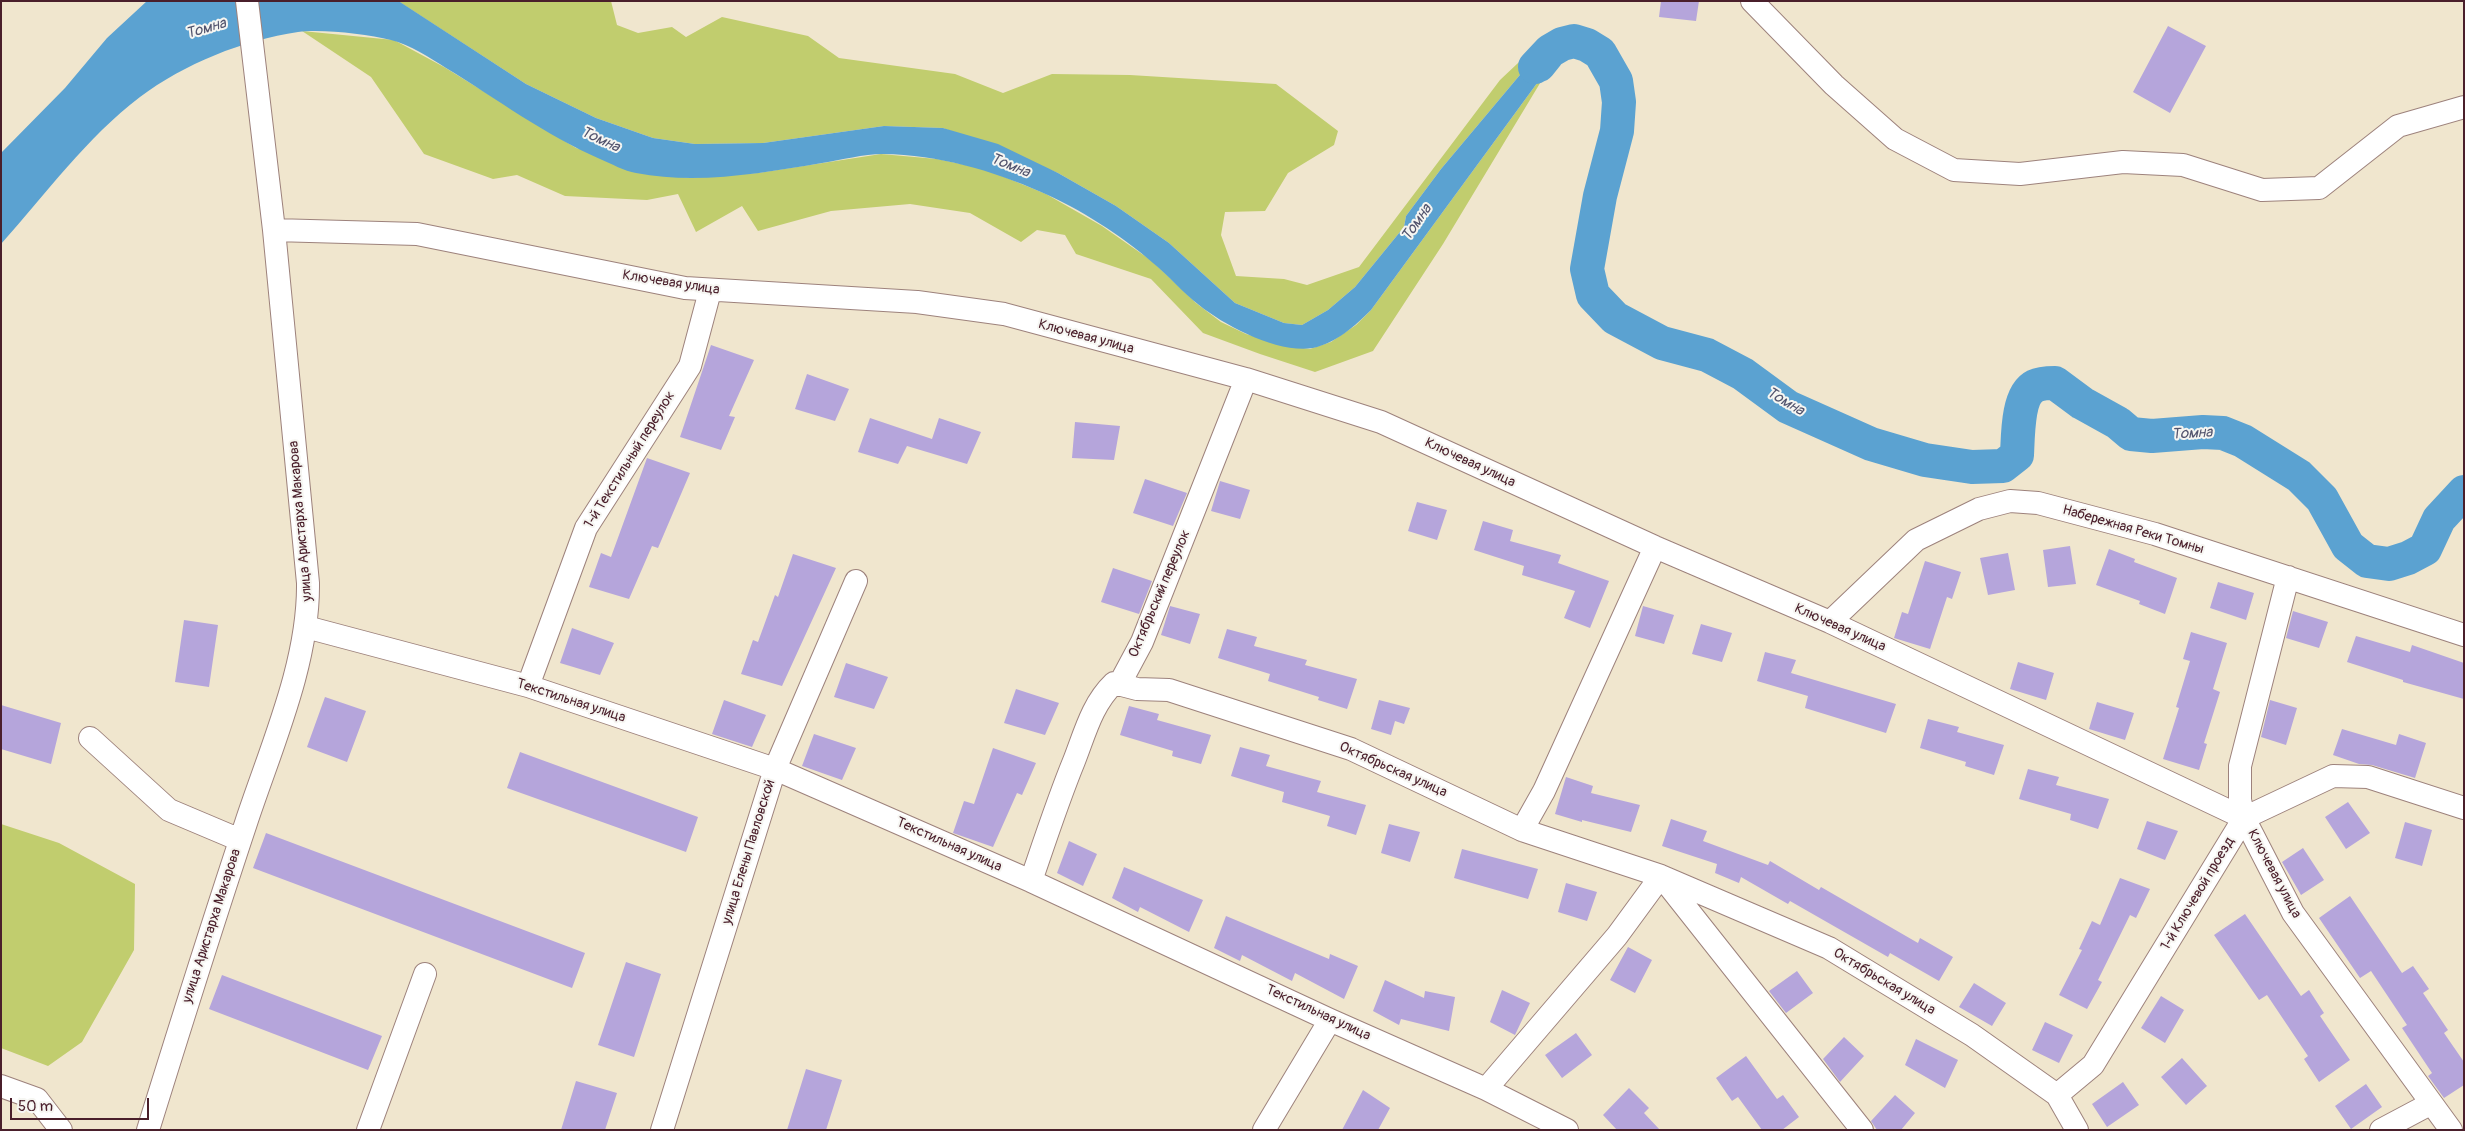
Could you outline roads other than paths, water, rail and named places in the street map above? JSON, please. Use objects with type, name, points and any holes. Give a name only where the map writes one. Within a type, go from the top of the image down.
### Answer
[{"type":"street","name":"улица Аристарха Макарова","points":[[148,1130],[240,840],[296,672],[306,627],[308,583],[274,230],[247,1]]},
{"type":"street","points":[[1752,1],[1834,85],[1895,139],[1954,170],[2020,174],[2123,162],[2183,165],[2262,190],[2319,188],[2398,126],[2464,107]]},
{"type":"street","name":"Ключевая улица","points":[[274,230],[417,234],[685,288],[917,302],[1004,314],[1246,380],[1381,422],[1655,547],[1830,622],[2244,818],[2293,913],[2450,1130]]},
{"type":"street","name":"1-й Текстильный переулок","points":[[528,686],[586,528],[690,366],[710,291]]},
{"type":"street","name":"Октябрьский переулок","points":[[1031,881],[1089,719],[1104,692],[1114,683],[1119,685],[1142,642],[1246,380]]},
{"type":"street","name":"Набережная Реки Томны","points":[[1830,622],[1916,540],[1979,510],[2010,501],[2038,503],[2155,534],[2464,635]]},
{"type":"street","points":[[1522,830],[1544,791],[1655,547]]},
{"type":"street","points":[[2288,577],[2240,766],[2240,800],[2244,818],[2333,776],[2368,777],[2464,808]]},
{"type":"street","name":"улица Елены Павловской","points":[[662,1130],[776,769],[856,581]]},
{"type":"street","name":"Текстильная улица","points":[[306,627],[528,686],[776,769],[1031,881],[1330,1020],[1486,1089],[1567,1130]]},
{"type":"street","name":"Октябрьская улица","points":[[1119,685],[1169,690],[1351,749],[1522,830],[1661,876],[1829,948],[1972,1035],[2057,1095],[2077,1130]]},
{"type":"street","points":[[90,738],[169,810],[240,840]]},
{"type":"street","name":"1-й Ключевой проезд","points":[[2057,1095],[2093,1065],[2244,818]]},
{"type":"street","points":[[1486,1089],[1617,936],[1661,876],[1862,1130]]},
{"type":"street","points":[[368,1130],[425,974]]},
{"type":"street","points":[[1264,1130],[1330,1020]]},
{"type":"street","points":[[1,1086],[37,1099],[61,1130]]},
{"type":"street","points":[[2382,1130],[2430,1104]]},
{"type":"water","points":[[147,1],[400,2],[526,84],[596,118],[653,138],[695,144],[763,143],[884,126],[943,128],[998,144],[1058,173],[1116,206],[1169,243],[1235,303],[1284,323],[1302,325],[1328,310],[1355,287],[1404,227],[1406,216],[1441,169],[1540,51],[1554,60],[1371,310],[1352,328],[1330,342],[1313,348],[1299,349],[1269,343],[1223,321],[1193,300],[1141,253],[1100,223],[1056,199],[1003,177],[964,165],[924,157],[883,154],[706,178],[682,178],[632,172],[600,159],[560,139],[412,48],[391,40],[320,31],[298,32],[235,47],[195,64],[157,85],[102,130],[67,167],[1,244],[1,153],[65,88],[107,38]]},
{"type":"waterway","name":"Томна","points":[[1539,65],[1547,55],[1535,67],[1550,51],[1562,44],[1574,41],[1587,45],[1600,53],[1616,81],[1619,102],[1617,131],[1600,196],[1587,269],[1593,295],[1615,318],[1662,343],[1707,355],[1743,374],[1788,407],[1871,444],[1925,460],[1972,467],[2003,466],[2017,455],[2018,428],[2022,407],[2029,391],[2037,385],[2055,383],[2082,403],[2118,423],[2131,434],[2152,436],[2203,432],[2223,433],[2243,441],[2299,476],[2322,499],[2348,546],[2367,561],[2389,564],[2408,558],[2425,549],[2439,519],[2464,492]]}]
